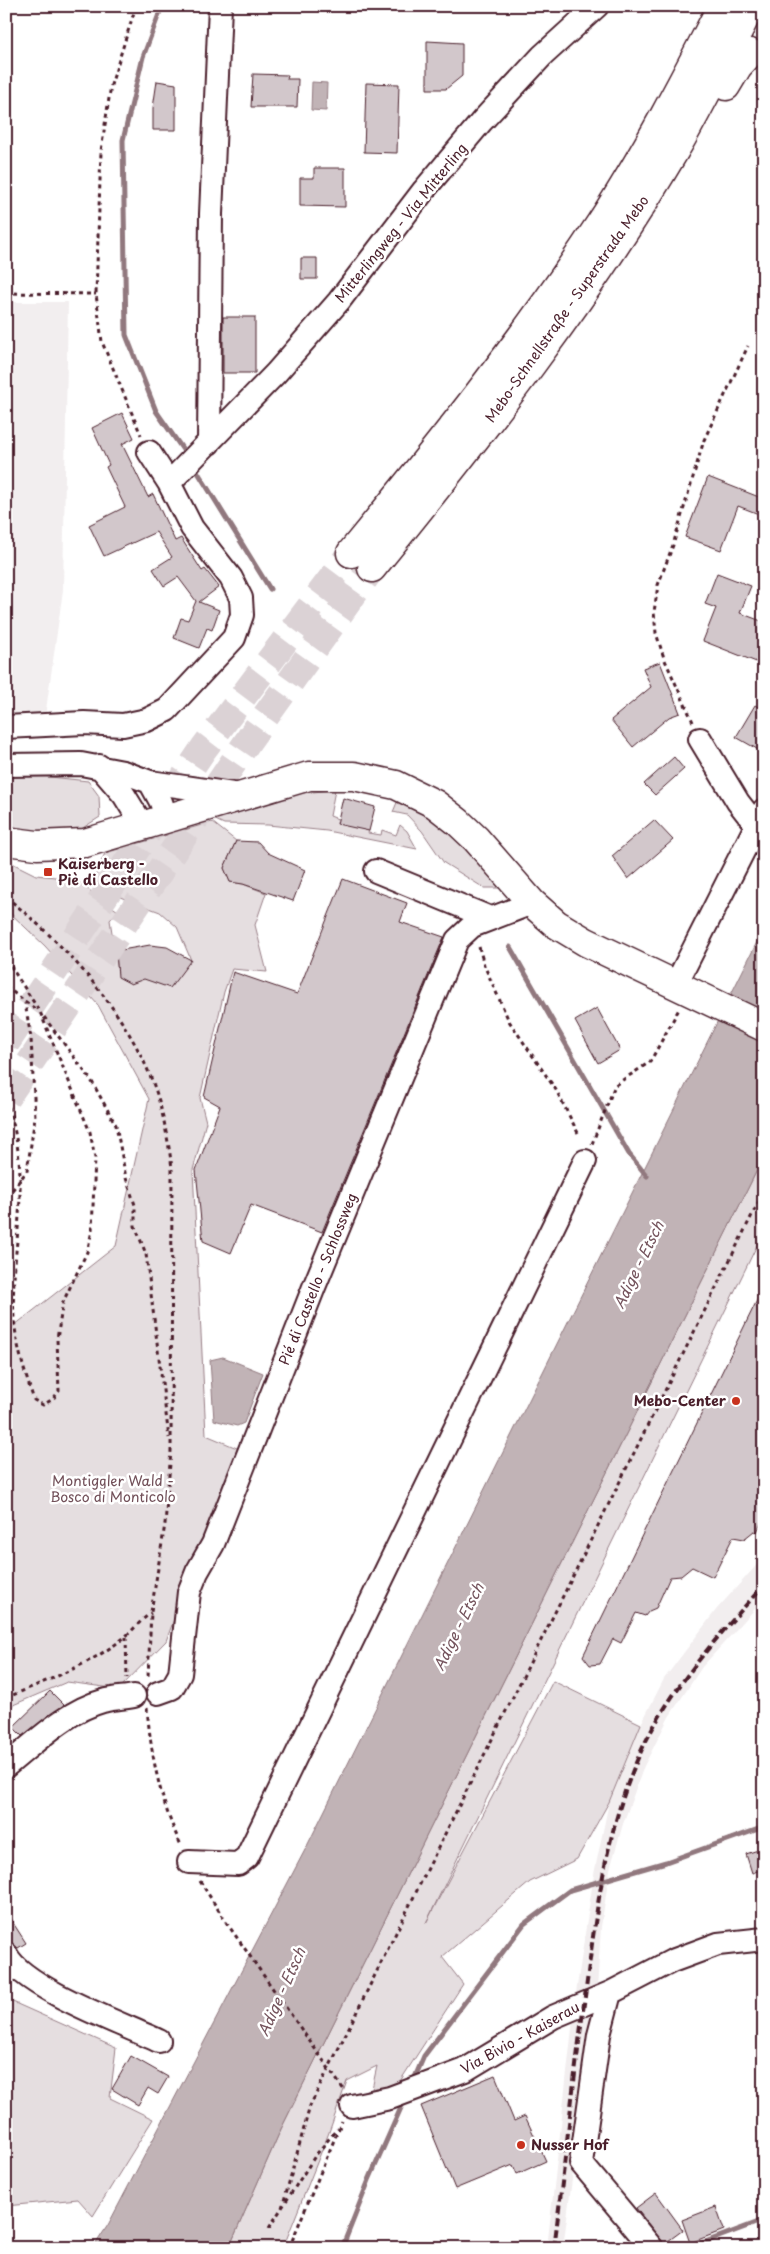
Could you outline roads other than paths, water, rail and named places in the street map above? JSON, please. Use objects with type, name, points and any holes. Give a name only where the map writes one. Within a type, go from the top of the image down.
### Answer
[{"type":"main road","name":"Mebo-Schnellstraße - Superstrada Mebo","points":[[722,6],[657,127],[600,223],[532,324],[448,433],[361,561],[461,459],[559,326],[619,239],[675,150],[751,6]]},
{"type":"main road","points":[[619,239],[655,213],[700,136],[728,81],[757,49]]},
{"type":"main road","points":[[6,841],[37,846],[66,845],[112,836],[241,795],[310,776],[354,776],[396,785],[435,804],[458,822],[476,839],[532,903],[556,924],[586,942],[687,995],[764,1027]]},
{"type":"street","points":[[204,448],[220,6]]},
{"type":"street","name":"Mitterlingweg - Via Mitterling","points":[[175,476],[276,373],[339,301],[424,190],[482,122],[542,56],[597,6]]},
{"type":"street","points":[[6,727],[84,723],[123,725],[147,720],[167,710],[234,638],[242,615],[242,598],[231,578],[192,528],[175,476],[149,452]]},
{"type":"street","points":[[687,995],[760,817],[738,802],[700,739]]},
{"type":"street","points":[[6,765],[62,763],[99,766],[150,782],[241,795]]},
{"type":"street","points":[[99,766],[124,795],[155,822],[161,802],[150,782]]},
{"type":"street","points":[[112,836],[120,817],[124,795]]},
{"type":"street","points":[[376,871],[481,922]]},
{"type":"street","name":"Pié di Castello - Schlossweg","points":[[6,1766],[66,1718],[103,1701],[143,1695],[172,1688],[180,1674],[189,1592],[197,1572],[213,1544],[314,1287],[457,940],[481,922],[532,903]]},
{"type":"street","points":[[189,1862],[238,1864],[247,1857],[586,1161]]},
{"type":"street","name":"Via Bivio - Kaiserau","points":[[348,2098],[390,2098],[431,2084],[486,2058],[553,2017],[610,1992],[672,1961],[718,1944],[764,1940]]},
{"type":"street","points":[[6,1954],[11,1963],[42,1988],[159,2041]]},
{"type":"street","points":[[610,1992],[599,2035],[581,2164],[652,2248]]},
{"type":"water","points":[[312,82],[327,83],[326,111],[311,110]]},
{"type":"water","name":"Adige - Etsch","points":[[764,928],[764,1156],[281,2129],[229,2248],[93,2248],[108,2225],[306,1848]]},
{"type":"water","points":[[223,1357],[263,1373],[244,1423],[237,1426],[214,1420],[210,1360]]},
{"type":"waterway","points":[[162,6],[143,57],[123,140],[126,335],[156,411],[188,457]]},
{"type":"waterway","points":[[194,466],[270,589]]},
{"type":"waterway","points":[[510,947],[629,1154],[647,1176]]},
{"type":"waterway","points":[[413,2082],[424,2056],[524,1924],[570,1890],[666,1862],[764,1827]]},
{"type":"waterway","points":[[342,2248],[369,2180],[404,2101]]},
{"type":"waterway","points":[[689,2248],[764,2220]]},
{"type":"tunnel","points":[[6,1043],[204,748],[351,553]]},
{"type":"tunnel","points":[[6,1098],[250,738],[372,568]]},
{"type":"railway","points":[[554,2248],[577,2054],[599,1895],[612,1834],[621,1804],[631,1774],[644,1745],[669,1701],[698,1661],[764,1585]]},
{"type":"place","name":"Kaiserberg - Piè di Castello","points":[[48,872]]},
{"type":"place","name":"Mebo-Center","points":[[736,1401]]},
{"type":"place","name":"Nusser Hof","points":[[521,2145]]},
{"type":"park label","name":"Montiggler Wald - Bosco di Monticolo","points":[[113,1489]]}]
